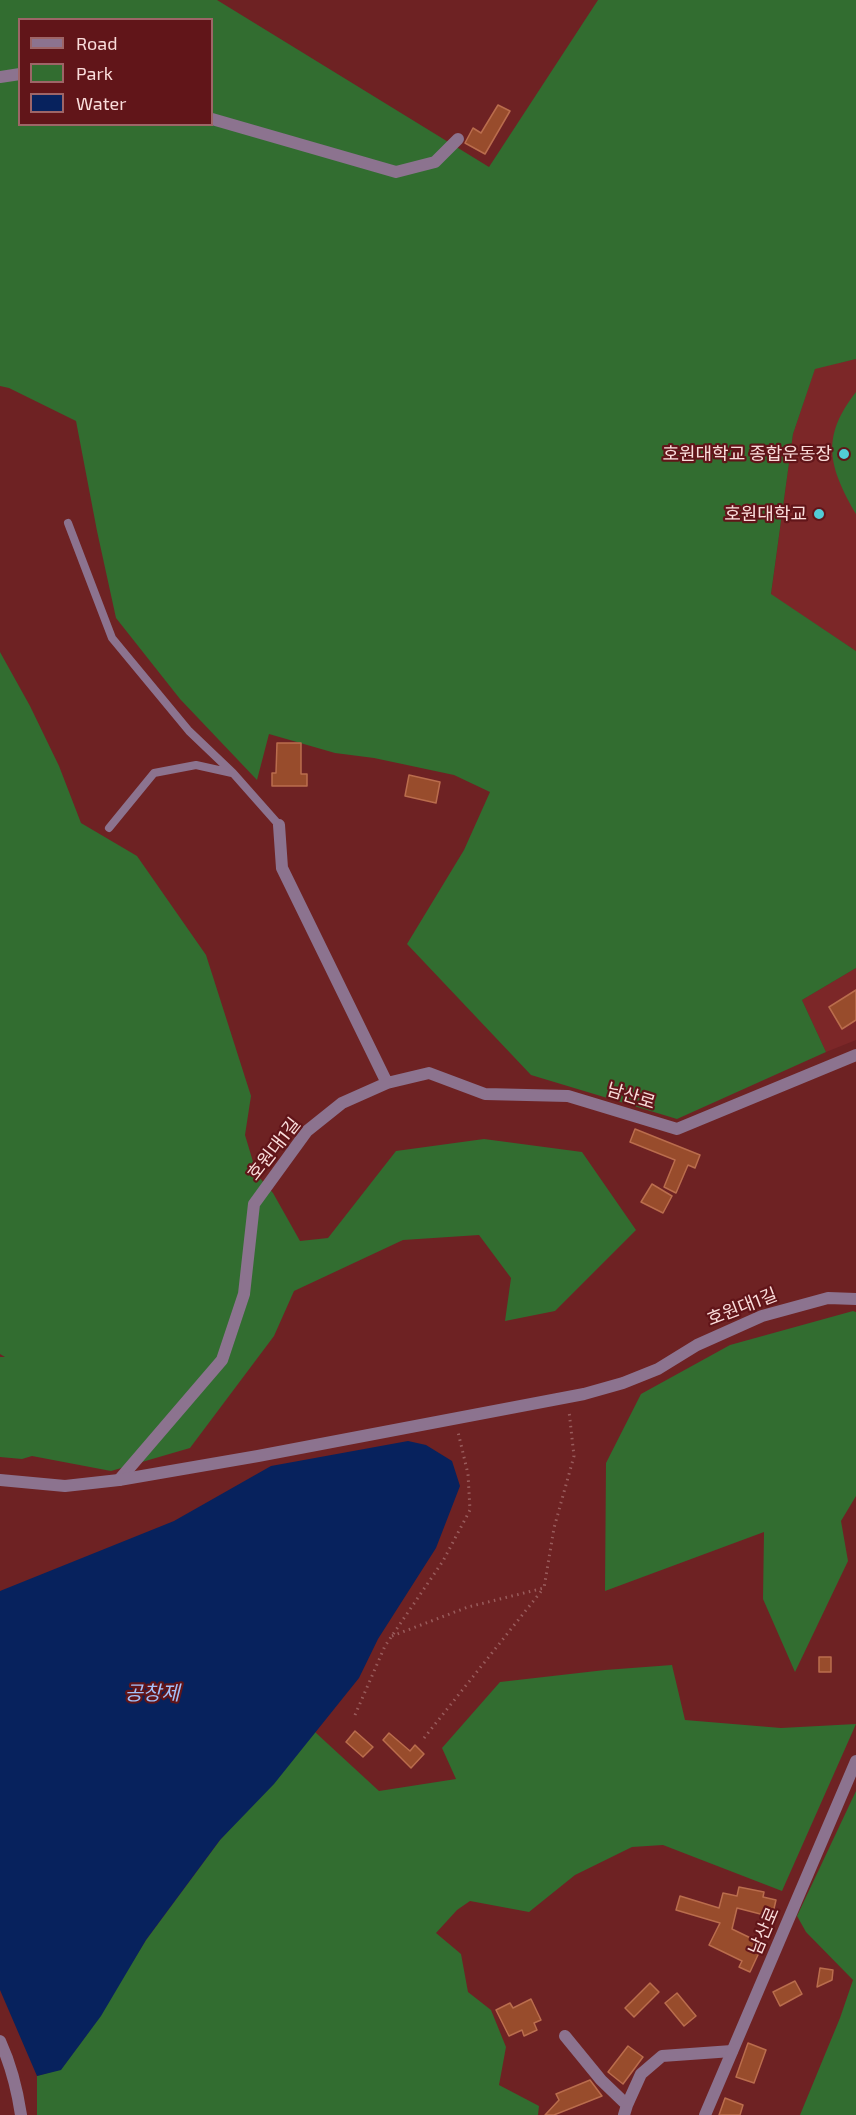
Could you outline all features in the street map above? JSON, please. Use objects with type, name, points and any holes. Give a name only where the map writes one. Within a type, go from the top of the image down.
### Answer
[{"type":"street","points":[[0,77],[18,74]]},
{"type":"street","points":[[213,119],[396,172],[435,162],[458,139]]},
{"type":"street","points":[[279,825],[282,868],[387,1083]]},
{"type":"street","name":"남산로","points":[[387,1083],[429,1073],[485,1094],[568,1096],[677,1129],[856,1055]]},
{"type":"street","name":"호원대1길","points":[[119,1480],[222,1360],[244,1294],[254,1204],[308,1131],[342,1103],[387,1083]]},
{"type":"street","name":"호원대1길","points":[[0,1480],[65,1486],[119,1480],[567,1397],[623,1383],[658,1369],[697,1345],[762,1316],[828,1298],[856,1299]]},
{"type":"street","name":"남산로","points":[[705,2115],[856,1761]]},
{"type":"street","points":[[565,2036],[625,2110],[641,2074],[662,2056],[732,2051]]},
{"type":"street","points":[[0,2041],[14,2075],[21,2115]]},
{"type":"lane","points":[[68,523],[112,638],[189,731],[233,773],[279,825]]},
{"type":"lane","points":[[109,828],[154,772],[196,765],[233,773]]},
{"type":"path","points":[[424,1738],[544,1588],[554,1528],[573,1456],[567,1397]]},
{"type":"path","points":[[355,1715],[385,1646],[442,1561],[470,1509],[468,1474],[455,1418]]},
{"type":"path","points":[[392,1636],[468,1607],[544,1588]]},
{"type":"shaded area","name":"호원대학교","points":[[856,359],[856,651],[771,595],[793,434],[815,368]]},
{"type":"shaded area","points":[[856,968],[856,1040],[826,1052],[802,1000]]},
{"type":"green space","points":[[0,0],[217,0],[489,167],[598,0],[856,0],[856,359],[815,369],[793,434],[771,594],[856,651],[856,968],[802,1000],[826,1052],[677,1119],[531,1075],[407,944],[464,850],[490,792],[454,775],[374,758],[335,753],[269,734],[257,780],[180,699],[116,618],[76,421],[9,388],[0,386]]},
{"type":"green space","name":"호원대학교 종합운동장","points":[[856,392],[856,514],[840,482],[832,453],[837,424]]},
{"type":"green space","points":[[0,652],[30,706],[59,766],[81,823],[137,856],[206,955],[251,1096],[245,1135],[257,1175],[273,1193],[300,1241],[328,1238],[396,1151],[484,1139],[582,1152],[636,1230],[555,1311],[505,1321],[511,1278],[479,1235],[403,1240],[294,1291],[274,1336],[190,1448],[111,1471],[32,1456],[22,1459],[0,1457],[0,1357],[5,1357],[0,1354]]},
{"type":"green space","points":[[856,1312],[856,1496],[841,1521],[848,1561],[795,1672],[763,1599],[764,1532],[605,1591],[606,1463],[641,1394],[730,1345]]},
{"type":"green space","points":[[672,1665],[685,1720],[781,1728],[856,1724],[782,1891],[663,1845],[632,1847],[575,1875],[529,1912],[470,1901],[457,1910],[436,1933],[461,1954],[468,1992],[491,2010],[506,2047],[499,2085],[539,2106],[538,2115],[37,2115],[37,2076],[61,2069],[85,2037],[146,1940],[220,1840],[315,1732],[379,1791],[456,1779],[442,1748],[500,1682]]},
{"type":"green space","points":[[856,1791],[856,2115],[800,2115],[853,1980],[806,1932],[797,1916]]},
{"type":"water","name":"공창제","points":[[408,1441],[426,1445],[452,1461],[460,1486],[436,1548],[378,1639],[359,1678],[274,1784],[220,1840],[146,1940],[101,2016],[61,2070],[37,2076],[0,1990],[0,1591],[174,1521],[271,1466]]},
{"type":"building","points":[[498,105],[510,111],[485,154],[465,143],[473,128],[481,133]]},
{"type":"building","points":[[277,743],[301,743],[301,774],[307,774],[307,786],[272,786],[272,773],[276,773]]},
{"type":"building","points":[[409,775],[440,782],[436,803],[405,796]]},
{"type":"building","points":[[856,990],[856,1020],[842,1029],[829,1007]]},
{"type":"building","points":[[635,1129],[700,1155],[695,1168],[688,1165],[676,1193],[664,1187],[675,1160],[630,1142]]},
{"type":"building","points":[[652,1184],[672,1196],[663,1213],[641,1202]]},
{"type":"building","points":[[819,1657],[831,1657],[831,1672],[819,1672]]},
{"type":"building","points":[[355,1731],[373,1747],[363,1757],[346,1742]]},
{"type":"building","points":[[389,1733],[410,1751],[415,1745],[424,1754],[411,1768],[383,1740]]},
{"type":"building","points":[[739,1887],[764,1892],[763,1897],[776,1900],[772,1917],[737,1908],[732,1929],[763,1944],[750,1972],[739,1967],[742,1961],[709,1945],[720,1923],[676,1910],[680,1896],[719,1908],[723,1893],[737,1896]]},
{"type":"building","points":[[820,1968],[833,1970],[832,1980],[817,1987]]},
{"type":"building","points":[[795,1981],[802,1994],[780,2006],[773,1992]]},
{"type":"building","points":[[650,1983],[659,1992],[634,2017],[625,2008]]},
{"type":"building","points":[[677,1993],[696,2016],[684,2026],[665,2003]]},
{"type":"building","points":[[531,1999],[541,2020],[534,2023],[537,2030],[524,2036],[522,2030],[509,2036],[496,2010],[510,2003],[513,2008]]},
{"type":"building","points":[[748,2043],[766,2050],[754,2083],[736,2077]]},
{"type":"building","points":[[628,2046],[643,2057],[623,2084],[608,2072]]},
{"type":"building","points":[[590,2080],[602,2096],[554,2115],[545,2115],[559,2100],[556,2094]]},
{"type":"building","points":[[725,2098],[743,2105],[740,2115],[719,2115]]},
{"type":"place","name":"호원대학교 종합운동장","points":[[844,454]]},
{"type":"place","name":"호원대학교","points":[[819,514]]}]
